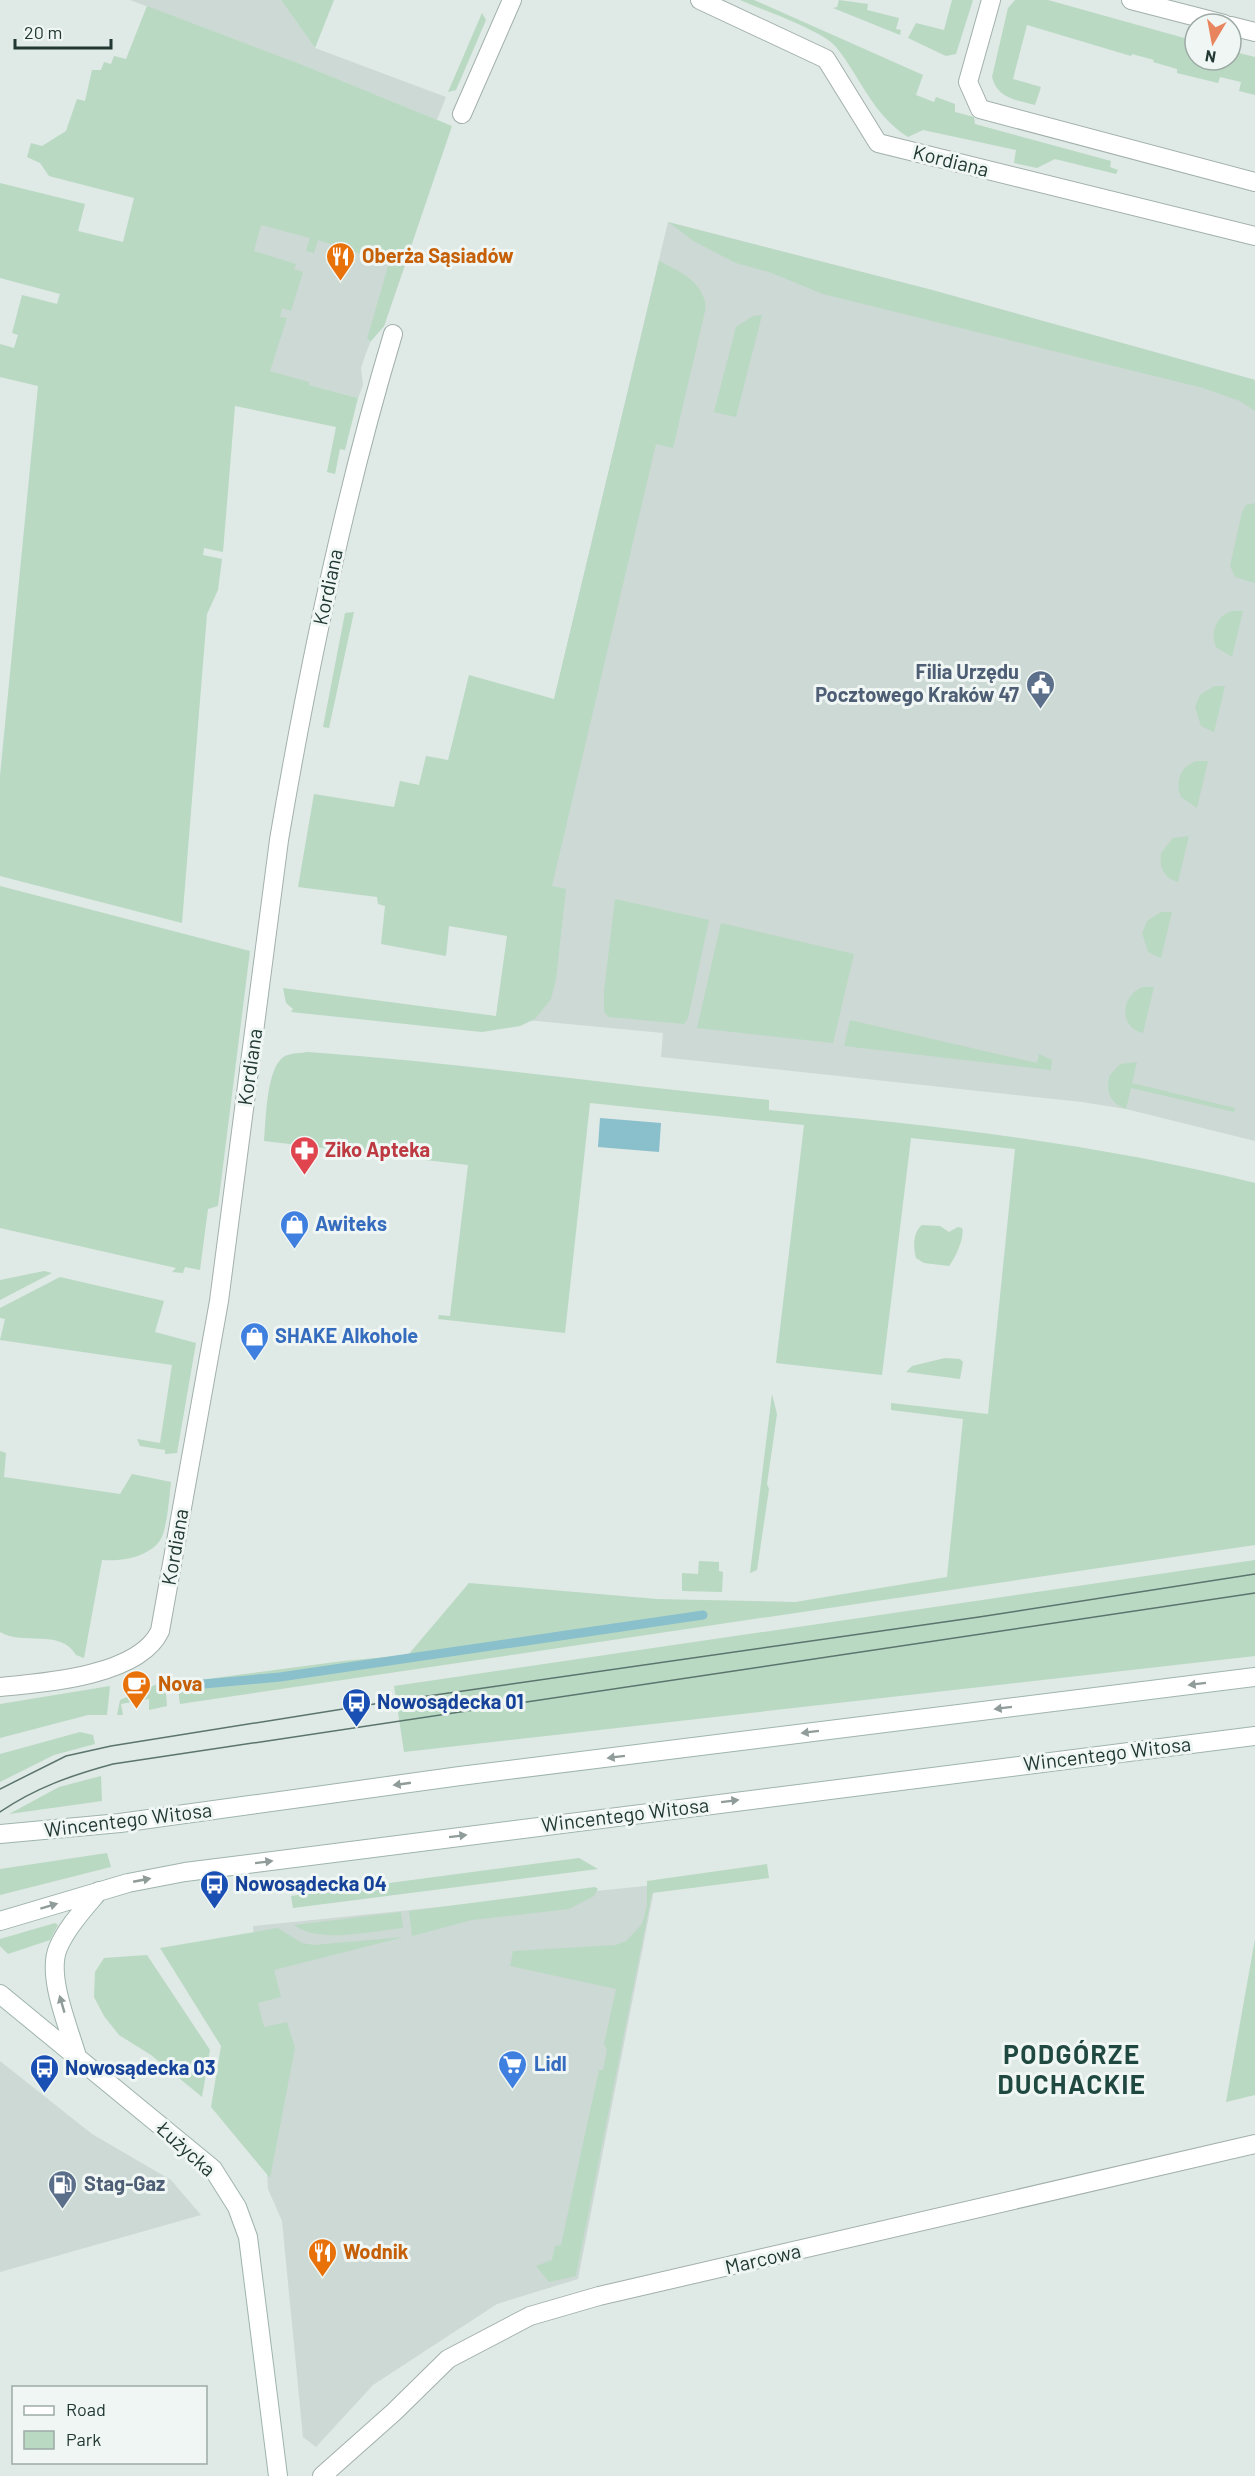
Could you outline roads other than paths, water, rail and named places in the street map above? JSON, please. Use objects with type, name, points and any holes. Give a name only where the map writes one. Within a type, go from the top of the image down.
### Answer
[{"type":"street","points":[[462,114],[512,0]]},
{"type":"street","name":"Kordiana","points":[[700,0],[826,59],[878,143],[1255,236]]},
{"type":"street","points":[[991,0],[968,82],[980,109],[1255,182]]},
{"type":"street","points":[[1131,0],[1183,13]]},
{"type":"street","name":"Kordiana","points":[[0,1687],[64,1681],[97,1673],[148,1648],[160,1631],[219,1301],[279,840],[290,772],[336,549],[363,436],[393,334]]},
{"type":"street","name":"Wincentego Witosa","points":[[0,1834],[120,1823],[460,1776],[1255,1677]]},
{"type":"street","name":"Wincentego Witosa","points":[[0,1921],[99,1891],[185,1872],[1255,1736]]},
{"type":"street","points":[[0,1845],[19,1832]]},
{"type":"street","points":[[78,2060],[55,1977],[57,1949],[70,1926],[99,1891]]},
{"type":"street","name":"Łużycka","points":[[0,1994],[213,2169],[237,2207],[248,2237],[278,2476]]},
{"type":"street","name":"Marcowa","points":[[322,2476],[394,2412],[448,2359],[530,2316],[599,2296],[1255,2144]]},
{"type":"water","points":[[600,1118],[661,1123],[659,1152],[598,1147]]},
{"type":"waterway","points":[[182,1686],[280,1677],[703,1615]]},
{"type":"tram line","points":[[0,1789],[66,1756],[111,1746],[393,1701],[979,1617],[1255,1574]]},
{"type":"tram line","points":[[0,1812],[54,1783],[113,1764],[1255,1593]]},
{"type":"place","name":"Oberża Sąsiadów","points":[[341,282]]},
{"type":"place","name":"Filia Urzędu Pocztowego Kraków 47","points":[[1040,710]]},
{"type":"place","name":"Ziko Apteka","points":[[304,1176]]},
{"type":"place","name":"Awiteks","points":[[294,1250]]},
{"type":"place","name":"SHAKE Alkohole","points":[[254,1362]]},
{"type":"place","name":"Nova","points":[[137,1710]]},
{"type":"place","name":"Nowosądecka 01","points":[[356,1728]]},
{"type":"place","name":"Nowosądecka 04","points":[[214,1910]]},
{"type":"place","name":"Lidl","points":[[513,2090]]},
{"type":"place","name":"Nowosądecka 03","points":[[44,2094]]},
{"type":"place","name":"Stag-Gaz","points":[[63,2210]]},
{"type":"place","name":"Wodnik","points":[[322,2278]]},
{"type":"district","name":"PODGÓRZE DUCHACKIE","points":[[1072,2070]]}]
